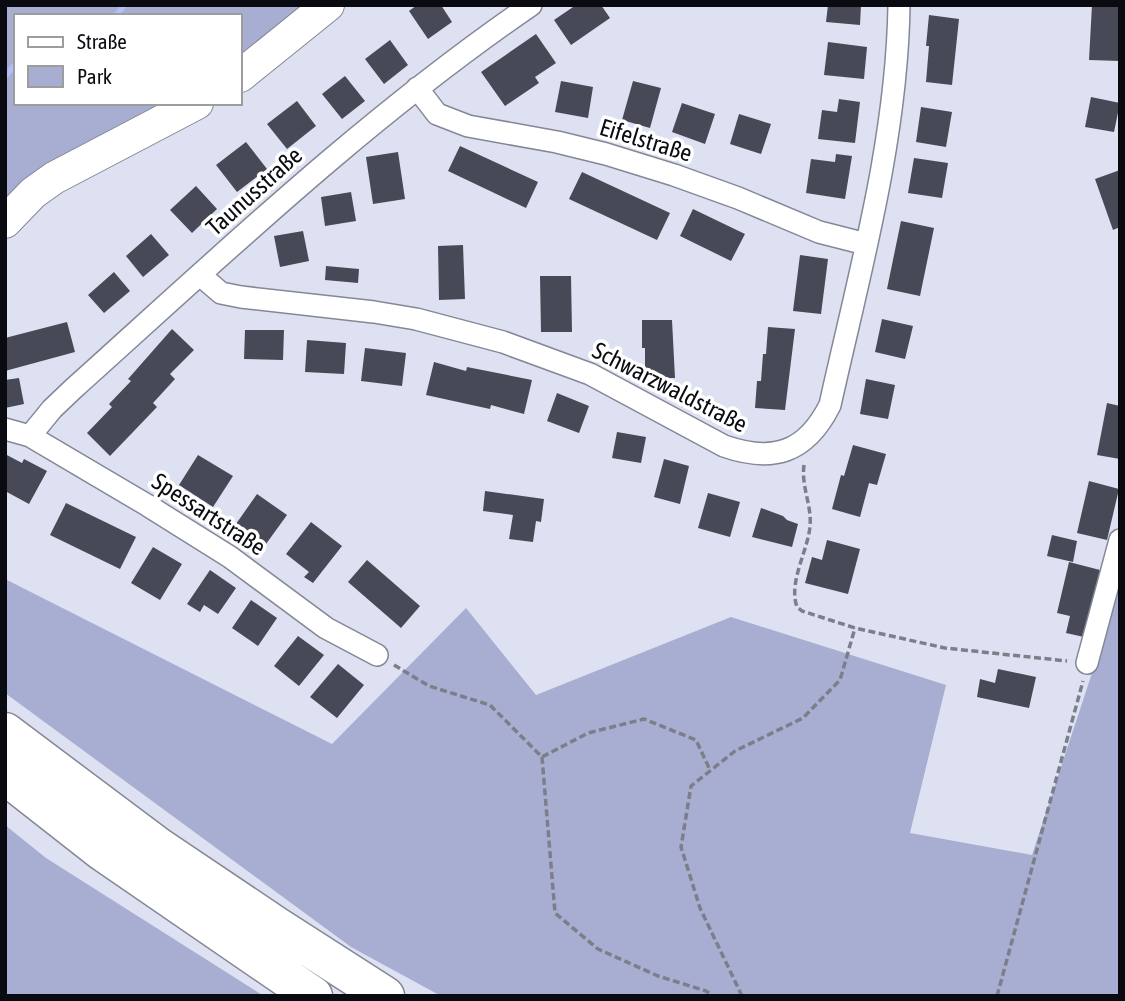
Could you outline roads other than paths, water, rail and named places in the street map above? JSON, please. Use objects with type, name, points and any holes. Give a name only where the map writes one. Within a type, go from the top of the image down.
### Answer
[{"type":"highway","points":[[5,732],[158,846],[276,926],[381,992]]},
{"type":"highway","points":[[5,775],[102,851],[313,996]]},
{"type":"main road","points":[[242,74],[328,5]]},
{"type":"main road","points":[[5,222],[33,193],[54,177],[194,105]]},
{"type":"street","name":"Taunusstraße","points":[[30,436],[59,403],[330,158],[468,48],[531,5]]},
{"type":"street","points":[[866,244],[887,142],[899,46],[899,5]]},
{"type":"street","name":"Eifelstraße","points":[[417,88],[437,114],[468,125],[606,154],[738,198],[818,232],[866,244]]},
{"type":"street","name":"Schwarzwaldstraße","points":[[200,275],[221,293],[416,319],[503,342],[590,374],[724,446],[745,453],[784,452],[807,439],[820,426],[830,405],[866,244]]},
{"type":"street","name":"Spessartstraße","points":[[5,429],[30,436],[171,520],[230,557],[326,628],[377,656]]},
{"type":"street","points":[[1087,663],[1120,540]]},
{"type":"waterway","points":[[117,14],[124,5]]},
{"type":"waterway","points":[[5,76],[14,66]]}]
